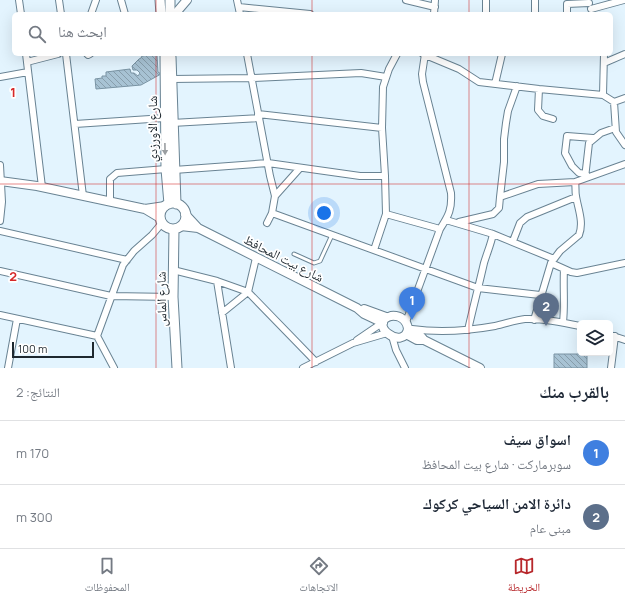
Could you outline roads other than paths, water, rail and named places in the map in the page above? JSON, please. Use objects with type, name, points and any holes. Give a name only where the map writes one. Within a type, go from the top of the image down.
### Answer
[{"type":"main road","points":[[160,0],[161,12]]},
{"type":"main road","points":[[170,0],[170,12]]},
{"type":"main road","points":[[177,12],[187,0]]},
{"type":"main road","name":"شارع الاورزدي","points":[[165,56],[169,120],[170,205]]},
{"type":"main road","name":"شارع الاورزدي","points":[[169,120],[172,79],[171,56]]},
{"type":"main road","points":[[1,182],[42,187],[145,209],[170,205],[182,207],[185,214],[185,221],[178,228],[168,228],[145,209]]},
{"type":"main road","points":[[161,221],[160,213],[170,205]]},
{"type":"main road","name":"شارع بيت المحافظ","points":[[185,214],[198,228],[360,310],[365,309],[384,321],[391,316],[397,316],[416,340],[424,340],[480,368]]},
{"type":"main road","name":"شارع بيت المحافظ","points":[[178,228],[198,228]]},
{"type":"main road","name":"شارع الماس","points":[[177,368],[173,270],[178,228]]},
{"type":"main road","points":[[384,321],[383,328],[389,335]]},
{"type":"main road","name":"شارع بيت المحافظ","points":[[389,335],[400,338],[407,329]]},
{"type":"street","points":[[19,0],[21,12]]},
{"type":"street","points":[[60,0],[61,12]]},
{"type":"street","points":[[92,12],[96,0]]},
{"type":"street","points":[[120,0],[124,12]]},
{"type":"street","points":[[237,0],[239,12]]},
{"type":"street","points":[[246,0],[247,8]]},
{"type":"street","points":[[406,0],[435,7]]},
{"type":"street","points":[[434,12],[435,0]]},
{"type":"street","points":[[486,0],[486,12]]},
{"type":"street","points":[[535,0],[535,12]]},
{"type":"street","points":[[567,12],[567,4],[591,6],[624,0]]},
{"type":"street","points":[[238,7],[289,12]]},
{"type":"street","points":[[604,63],[625,54]]},
{"type":"street","points":[[26,56],[42,187]]},
{"type":"street","points":[[27,62],[50,56]]},
{"type":"street","points":[[66,56],[83,196]]},
{"type":"street","points":[[247,56],[268,163],[276,196],[272,213],[267,223]]},
{"type":"street","points":[[374,250],[386,214],[382,128],[383,87],[396,56]]},
{"type":"street","points":[[424,56],[422,74],[423,82],[451,193],[452,205],[449,214],[440,229],[407,329],[444,332],[468,330],[497,326],[524,319],[563,322],[577,325]]},
{"type":"street","points":[[429,56],[459,69],[479,82],[603,95],[614,102]]},
{"type":"street","points":[[494,84],[501,56]]},
{"type":"street","points":[[603,95],[604,56]]},
{"type":"street","points":[[0,77],[28,72]]},
{"type":"street","points":[[172,79],[252,78],[361,73],[386,77]]},
{"type":"street","points":[[457,223],[493,214],[499,208],[504,162],[505,131],[508,111],[517,86]]},
{"type":"street","points":[[539,89],[538,110],[543,116],[553,119]]},
{"type":"street","points":[[614,102],[625,98]]},
{"type":"street","points":[[614,102],[615,128],[625,146]]},
{"type":"street","points":[[75,124],[259,116],[382,128]]},
{"type":"street","points":[[586,177],[588,145],[594,138],[604,131],[615,128]]},
{"type":"street","points":[[586,177],[572,166],[565,153],[567,136],[594,138]]},
{"type":"street","points":[[110,201],[110,179],[117,173],[268,163],[360,176],[385,176]]},
{"type":"street","points":[[0,164],[2,202],[0,221]]},
{"type":"street","points":[[500,197],[538,184],[576,182],[586,177],[625,164]]},
{"type":"street","points":[[276,196],[300,168]]},
{"type":"street","points":[[534,320],[540,295],[552,261],[581,231],[582,222],[576,197],[576,182]]},
{"type":"street","points":[[513,241],[520,223],[527,217],[576,197]]},
{"type":"street","points":[[272,213],[478,288],[540,295]]},
{"type":"street","points":[[386,214],[440,229]]},
{"type":"street","points":[[446,220],[513,241],[552,261],[564,269],[577,273],[625,263]]},
{"type":"street","points":[[114,368],[97,336],[123,265],[134,251],[152,235],[161,221]]},
{"type":"street","points":[[0,231],[127,260]]},
{"type":"street","points":[[468,330],[493,234]]},
{"type":"street","points":[[222,313],[248,292],[256,258]]},
{"type":"street","points":[[563,322],[565,308],[563,292],[564,269]]},
{"type":"street","points":[[173,270],[217,280],[248,292],[316,362]]},
{"type":"street","points":[[0,271],[111,296],[173,297]]},
{"type":"street","points":[[217,280],[231,368]]},
{"type":"street","points":[[0,315],[97,336]]},
{"type":"street","points":[[8,368],[17,319]]},
{"type":"street","points":[[303,368],[353,343],[384,321]]},
{"type":"street","points":[[353,343],[389,335],[405,368]]},
{"type":"street","points":[[613,336],[625,340]]},
{"type":"street","points":[[611,356],[611,368]]},
{"type":"lane","points":[[294,254],[314,263],[320,261],[332,235]]},
{"type":"place","name":"اسواق سيف","points":[[412,320]]},
{"type":"place","name":"دائرة الامن السياحي كركوك","points":[[546,326]]}]
